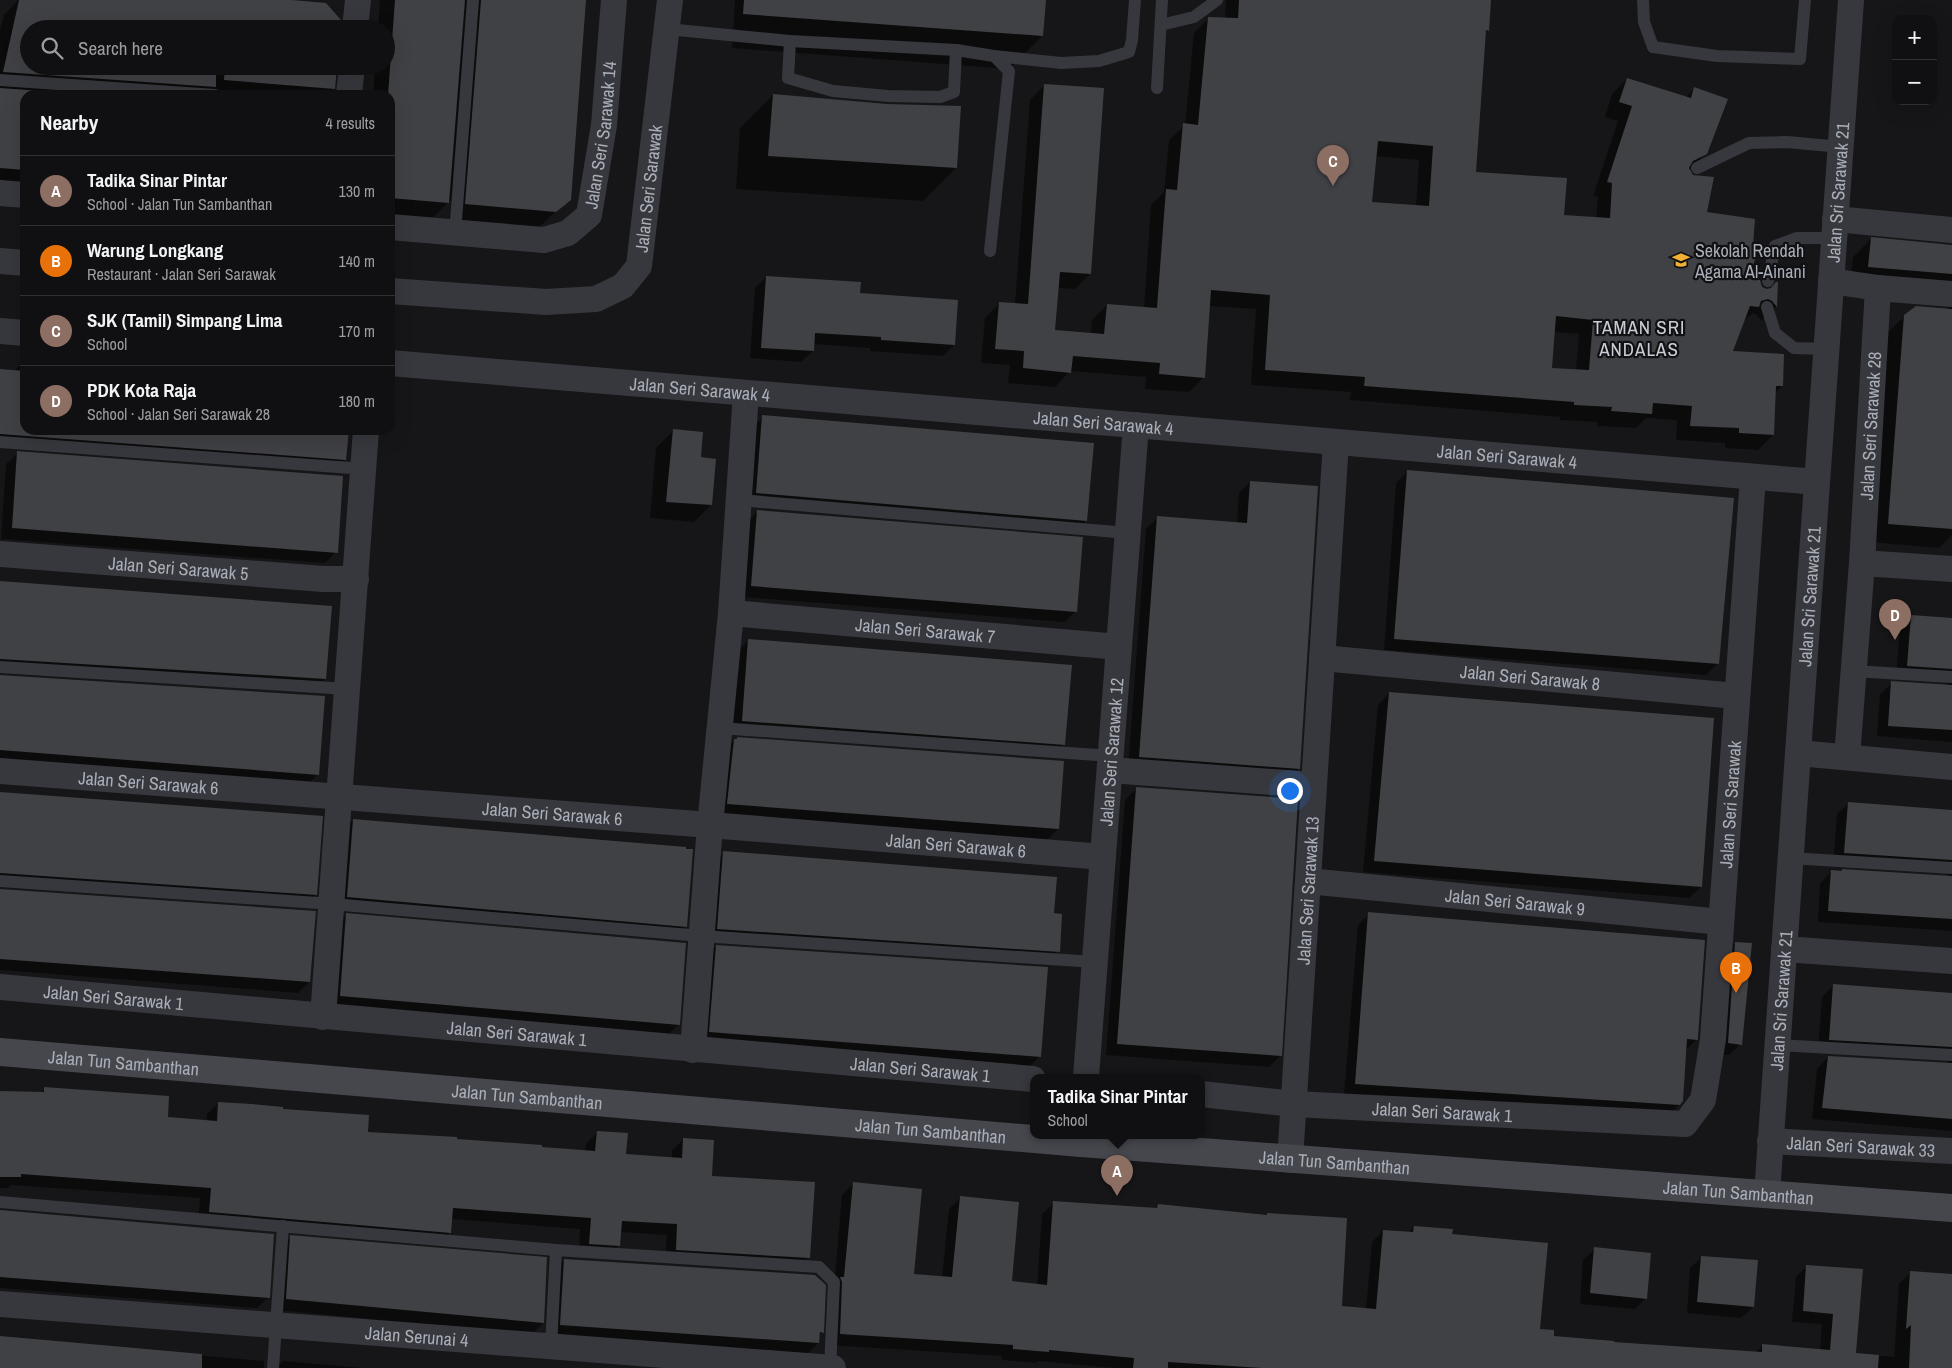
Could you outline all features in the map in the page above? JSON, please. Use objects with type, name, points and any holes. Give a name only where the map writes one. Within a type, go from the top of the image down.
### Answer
[{"type":"street","points":[[357,20],[358,0]]},
{"type":"street","name":"Jalan Seri Sarawak 14","points":[[395,227],[544,240],[568,233],[589,214],[604,125],[614,0]]},
{"type":"street","name":"Jalan Seri Sarawak","points":[[395,290],[546,302],[596,299],[623,286],[639,266],[670,0]]},
{"type":"street","name":"Jalan Sri Sarawak 21","points":[[1766,1194],[1851,0]]},
{"type":"street","points":[[350,90],[351,75]]},
{"type":"street","points":[[0,192],[20,194]]},
{"type":"street","points":[[1835,229],[1952,230]]},
{"type":"street","points":[[0,261],[20,263]]},
{"type":"street","points":[[1831,281],[1878,288],[1952,294]]},
{"type":"street","name":"Jalan Seri Sarawak 28","points":[[1847,758],[1862,562],[1878,288]]},
{"type":"street","points":[[0,330],[20,332]]},
{"type":"street","name":"Jalan Seri Sarawak 4","points":[[395,363],[1817,482]]},
{"type":"street","points":[[693,1050],[710,825],[731,613],[746,392]]},
{"type":"street","name":"Jalan Seri Sarawak 12","points":[[1086,1074],[1136,425]]},
{"type":"street","points":[[323,1017],[366,435]]},
{"type":"street","name":"Jalan Seri Sarawak 13","points":[[1290,1160],[1336,442]]},
{"type":"street","name":"Jalan Seri Sarawak","points":[[1684,1124],[1703,1100],[1713,1039],[1753,477]]},
{"type":"street","name":"Jalan Seri Sarawak 5","points":[[0,554],[356,580]]},
{"type":"street","points":[[1862,562],[1952,570]]},
{"type":"street","name":"Jalan Seri Sarawak 7","points":[[731,613],[1119,647]]},
{"type":"street","name":"Jalan Seri Sarawak 8","points":[[1322,658],[1736,696]]},
{"type":"street","points":[[1798,753],[1952,767]]},
{"type":"street","points":[[1110,763],[1314,785]]},
{"type":"street","name":"Jalan Seri Sarawak 6","points":[[0,771],[1103,857]]},
{"type":"street","name":"Jalan Seri Sarawak 9","points":[[1308,880],[1721,922]]},
{"type":"street","points":[[1784,949],[1952,961]]},
{"type":"street","name":"Jalan Seri Sarawak 1","points":[[0,987],[1030,1079]]},
{"type":"street","name":"Jalan Tun Sambanthan","points":[[0,1052],[1030,1135]]},
{"type":"street","name":"Jalan Seri Sarawak 1","points":[[1205,1094],[1294,1104],[1684,1124]]},
{"type":"street","name":"Jalan Tun Sambanthan","points":[[1081,1139],[1290,1160],[1952,1208]]},
{"type":"street","name":"Jalan Seri Sarawak 33","points":[[1770,1140],[1952,1151]]},
{"type":"street","name":"Jalan Serunai 4","points":[[0,1304],[551,1347],[601,1359],[831,1368]]},
{"type":"lane","points":[[455,233],[473,0]]},
{"type":"lane","points":[[667,29],[790,41],[956,50],[1061,63],[1099,62],[1129,52],[1132,40],[1135,0]]},
{"type":"lane","points":[[1157,88],[1162,0]]},
{"type":"lane","points":[[1161,25],[1194,17],[1217,0]]},
{"type":"lane","points":[[1643,0],[1644,22],[1653,47],[1717,56],[1800,59],[1805,0]]},
{"type":"lane","points":[[790,41],[788,78],[833,91],[888,96],[940,97],[954,92],[956,50]]},
{"type":"lane","points":[[990,251],[1009,71],[994,56]]},
{"type":"lane","points":[[0,80],[143,90]]},
{"type":"lane","points":[[1697,168],[1750,143],[1787,142],[1841,147]]},
{"type":"lane","points":[[1768,281],[1775,246],[1797,238],[1835,229]]},
{"type":"lane","points":[[1767,307],[1775,333],[1794,348],[1826,349]]},
{"type":"lane","points":[[0,442],[364,469]]},
{"type":"lane","points":[[739,500],[1128,533]]},
{"type":"lane","points":[[0,667],[348,689]]},
{"type":"lane","points":[[1854,671],[1952,677]]},
{"type":"lane","points":[[720,728],[1110,763]]},
{"type":"lane","points":[[1790,858],[1952,868]]},
{"type":"lane","points":[[0,881],[332,904],[701,936],[1095,962]]},
{"type":"lane","points":[[1777,1045],[1952,1055]]},
{"type":"lane","points":[[0,1202],[556,1250],[819,1267],[834,1282],[831,1368]]},
{"type":"lane","points":[[273,1368],[283,1226]]},
{"type":"lane","points":[[551,1347],[556,1250]]},
{"type":"building","points":[[19,0],[292,0],[326,3],[341,20],[20,20],[20,73],[3,72]]},
{"type":"building","points":[[395,0],[465,0],[449,203],[395,198],[395,90],[388,90],[389,75],[395,75]]},
{"type":"building","points":[[481,0],[586,0],[571,200],[556,212],[465,204]]},
{"type":"building","points":[[744,0],[1046,0],[1043,36],[743,14]]},
{"type":"building","points":[[1239,0],[1491,0],[1489,31],[1486,30],[1476,172],[1567,178],[1564,215],[1610,218],[1612,183],[1607,182],[1632,106],[1619,102],[1627,78],[1691,98],[1694,87],[1728,99],[1707,154],[1693,161],[1689,168],[1693,175],[1714,177],[1707,212],[1755,219],[1753,246],[1759,249],[1748,279],[1760,280],[1762,287],[1767,289],[1778,282],[1777,307],[1768,299],[1761,301],[1759,307],[1750,306],[1733,351],[1784,354],[1783,386],[1776,386],[1774,435],[1739,433],[1739,428],[1690,426],[1692,406],[1653,403],[1652,414],[1611,411],[1612,407],[1574,405],[1574,402],[1364,386],[1365,377],[1265,370],[1270,295],[1211,290],[1205,378],[1159,374],[1160,363],[1073,356],[1071,373],[1023,368],[1024,351],[995,349],[999,302],[1028,304],[1044,84],[1104,88],[1091,274],[1060,272],[1055,330],[1104,334],[1107,304],[1157,308],[1166,189],[1177,190],[1183,123],[1198,125],[1208,17],[1238,18]],"holes":[[[1378,141],[1433,146],[1429,206],[1372,202]],[[1556,316],[1593,320],[1589,370],[1552,368]]]},
{"type":"building","points":[[46,75],[216,75],[216,87]]},
{"type":"building","points":[[224,75],[336,75],[335,89],[224,80]]},
{"type":"building","points":[[0,88],[28,90],[20,90],[20,170],[0,168]]},
{"type":"building","points":[[773,94],[887,104],[961,106],[957,168],[768,156]]},
{"type":"building","points":[[1871,237],[1952,245],[1952,274],[1868,267]]},
{"type":"building","points":[[766,276],[861,282],[860,293],[958,300],[955,345],[881,340],[881,337],[815,333],[814,351],[761,348]]},
{"type":"building","points":[[1916,306],[1952,309],[1952,529],[1888,524],[1904,315]]},
{"type":"building","points":[[0,369],[20,371],[20,435],[348,435],[346,460],[0,434]]},
{"type":"building","points":[[762,415],[1094,443],[1087,521],[756,493]]},
{"type":"building","points":[[673,429],[703,432],[701,457],[716,459],[712,505],[666,502]]},
{"type":"building","points":[[17,451],[343,476],[338,553],[12,528]]},
{"type":"building","points":[[1407,470],[1734,498],[1719,664],[1394,639]]},
{"type":"building","points":[[1250,481],[1318,486],[1300,769],[1139,757],[1157,516],[1247,523]]},
{"type":"building","points":[[757,510],[1083,537],[1077,612],[751,586]]},
{"type":"building","points":[[0,581],[332,606],[326,679],[0,659]]},
{"type":"building","points":[[1911,615],[1952,618],[1952,669],[1907,666]]},
{"type":"building","points":[[748,639],[1072,665],[1065,745],[742,721]]},
{"type":"building","points":[[0,675],[325,696],[319,775],[0,750]]},
{"type":"building","points":[[1891,681],[1952,685],[1952,730],[1888,726]]},
{"type":"building","points":[[1389,692],[1714,718],[1702,887],[1374,861]]},
{"type":"building","points":[[737,737],[1064,761],[1059,829],[727,804],[734,739],[737,739]]},
{"type":"building","points":[[1136,787],[1298,799],[1282,1056],[1117,1044]]},
{"type":"building","points":[[0,792],[323,816],[317,895],[0,873]]},
{"type":"building","points":[[1848,802],[1952,810],[1952,860],[1844,853]]},
{"type":"building","points":[[353,819],[693,849],[687,927],[347,897]]},
{"type":"building","points":[[723,851],[1057,877],[1054,913],[1062,914],[1060,952],[717,929]]},
{"type":"building","points":[[1842,869],[1952,876],[1952,919],[1828,911],[1831,870],[1842,871]]},
{"type":"building","points":[[0,889],[316,911],[310,982],[0,959]]},
{"type":"building","points":[[1368,912],[1705,940],[1698,1040],[1687,1039],[1683,1101],[1680,1105],[1355,1084]]},
{"type":"building","points":[[346,913],[686,943],[680,1025],[340,996]]},
{"type":"building","points":[[1735,942],[1752,943],[1742,1045],[1728,1043]]},
{"type":"building","points":[[716,945],[1048,967],[1041,1057],[709,1032]]},
{"type":"building","points":[[1833,984],[1952,993],[1952,1047],[1829,1040]]},
{"type":"building","points":[[1828,1056],[1952,1063],[1952,1119],[1822,1108]]},
{"type":"building","points":[[44,1087],[169,1096],[168,1117],[217,1121],[218,1102],[252,1104],[283,1107],[283,1109],[369,1115],[368,1132],[457,1137],[457,1139],[542,1145],[542,1147],[595,1151],[597,1131],[628,1133],[626,1154],[682,1158],[683,1138],[714,1140],[712,1176],[815,1182],[810,1258],[676,1250],[677,1224],[622,1221],[620,1246],[589,1244],[591,1218],[453,1208],[451,1233],[209,1212],[211,1188],[21,1174],[21,1177],[0,1177],[0,1091],[44,1092]]},
{"type":"building","points":[[853,1182],[922,1189],[914,1274],[952,1277],[960,1196],[1019,1202],[1012,1281],[1047,1285],[1053,1201],[1157,1208],[1158,1204],[1267,1215],[1267,1213],[1347,1218],[1342,1306],[1376,1309],[1383,1230],[1413,1232],[1414,1226],[1453,1229],[1452,1234],[1548,1243],[1540,1329],[1554,1330],[1554,1336],[1614,1342],[1762,1352],[1762,1344],[1830,1350],[1833,1314],[1803,1311],[1806,1265],[1863,1269],[1856,1353],[1879,1355],[1878,1368],[1262,1368],[1168,1362],[1168,1368],[1133,1368],[1134,1358],[1049,1350],[1049,1352],[1013,1349],[1013,1345],[840,1334],[842,1282],[840,1277],[844,1277]]},
{"type":"building","points":[[0,1210],[274,1234],[270,1298],[0,1277]]},
{"type":"building","points":[[290,1235],[547,1257],[544,1323],[286,1299]]},
{"type":"building","points":[[1594,1247],[1651,1253],[1647,1299],[1590,1293]]},
{"type":"building","points":[[1701,1256],[1758,1260],[1754,1307],[1697,1302]]},
{"type":"building","points":[[564,1259],[815,1275],[826,1285],[824,1333],[820,1332],[819,1343],[560,1325]]},
{"type":"building","points":[[1910,1271],[1952,1274],[1952,1368],[1909,1368],[1911,1325],[1906,1329]]},
{"type":"building","points":[[0,1336],[202,1354],[202,1368],[0,1368]]},
{"type":"place","name":"SJK (Tamil) Simpang Lima","points":[[1333,186]]},
{"type":"place","name":"Sekolah Rendah Agama Al-Ainani","points":[[1681,260]]},
{"type":"place","name":"PDK Kota Raja","points":[[1895,640]]},
{"type":"place","name":"Warung Longkang","points":[[1736,993]]},
{"type":"place","name":"Tadika Sinar Pintar","points":[[1117,1196]]},
{"type":"district","name":"TAMAN SRI ANDALAS","points":[[1639,338]]}]
